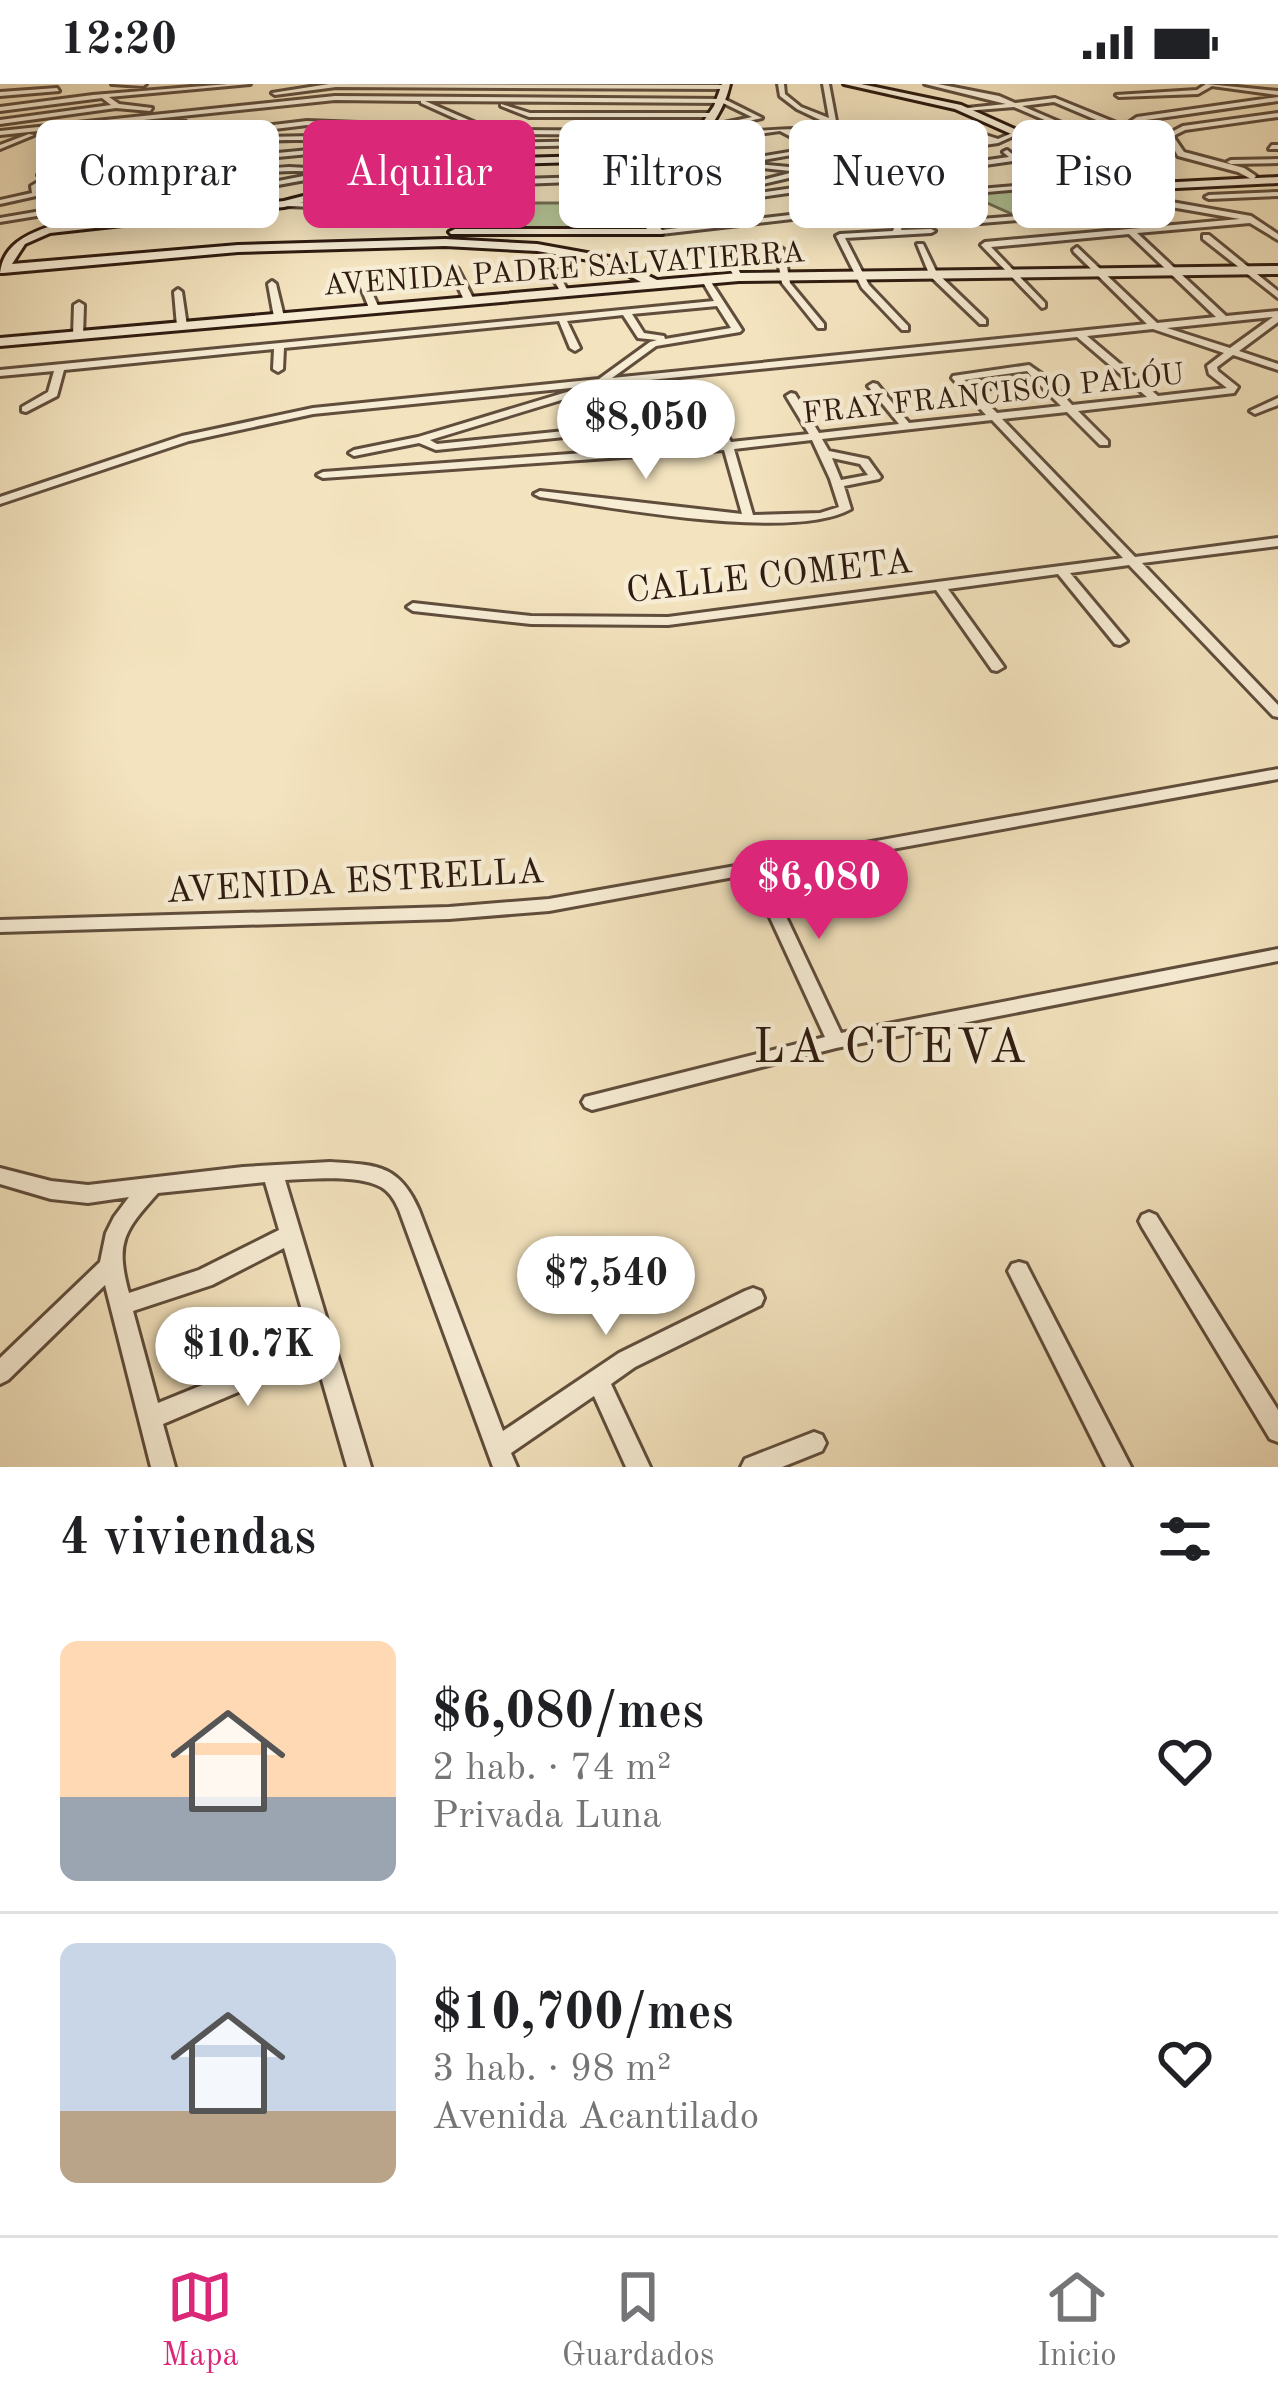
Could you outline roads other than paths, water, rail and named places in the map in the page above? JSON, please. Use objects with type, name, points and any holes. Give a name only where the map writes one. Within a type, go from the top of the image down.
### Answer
[{"type":"street","points":[[11,94],[16,84]]},
{"type":"street","points":[[117,85],[143,84]]},
{"type":"street","points":[[0,109],[247,84]]},
{"type":"street","points":[[781,84],[782,95],[826,120]]},
{"type":"street","points":[[826,84],[836,120]]},
{"type":"street","points":[[765,194],[1012,159],[1007,140],[968,110],[886,88],[848,84]]},
{"type":"street","points":[[928,84],[990,95],[1049,120]]},
{"type":"street","points":[[981,84],[990,95]]},
{"type":"street","points":[[1119,95],[1202,91],[1210,84],[1278,96]]},
{"type":"street","points":[[1267,84],[1278,96]]},
{"type":"street","points":[[0,122],[117,106],[143,110],[336,85],[726,86],[724,101],[709,120]]},
{"type":"street","points":[[1114,85],[1181,93]]},
{"type":"street","points":[[0,94],[86,88]]},
{"type":"street","points":[[104,96],[117,106]]},
{"type":"street","points":[[1138,120],[1278,96]]},
{"type":"street","points":[[127,120],[335,98],[416,98],[724,101],[759,117],[756,120]]},
{"type":"street","points":[[416,98],[501,132],[559,132]]},
{"type":"street","points":[[454,100],[468,106]]},
{"type":"street","points":[[968,110],[1055,100],[1103,120]]},
{"type":"street","points":[[495,101],[529,115],[714,115]]},
{"type":"street","points":[[881,106],[883,120]]},
{"type":"street","points":[[35,189],[56,164],[53,158],[164,125],[338,107],[438,108]]},
{"type":"street","points":[[1257,178],[1177,152],[1170,133],[1278,115]]},
{"type":"street","points":[[0,200],[106,155],[174,137],[303,126]]},
{"type":"street","points":[[0,133],[36,130]]},
{"type":"street","points":[[0,147],[36,132]]},
{"type":"street","points":[[988,135],[1012,141]]},
{"type":"street","points":[[988,143],[1007,140]]},
{"type":"street","points":[[1204,162],[1278,161]]},
{"type":"street","points":[[1175,183],[1278,178]]},
{"type":"street","points":[[1209,197],[1278,194]]},
{"type":"street","points":[[284,204],[303,199]]},
{"type":"street","points":[[279,205],[303,204]]},
{"type":"street","points":[[1175,206],[1254,220],[1278,238]]},
{"type":"street","points":[[0,220],[36,213]]},
{"type":"street","points":[[65,228],[31,235],[7,251],[1,269],[288,246],[656,230],[789,218]]},
{"type":"street","points":[[1001,241],[981,221],[1012,218]]},
{"type":"street","points":[[1042,305],[985,245],[1254,220]]},
{"type":"street","points":[[656,230],[661,228]]},
{"type":"street","points":[[891,232],[901,228]]},
{"type":"street","points":[[1129,230],[1223,320]]},
{"type":"street","points":[[905,328],[860,275],[840,236],[931,231]]},
{"type":"street","points":[[1206,238],[1278,295]]},
{"type":"street","points":[[438,240],[579,252],[640,270],[653,283]]},
{"type":"street","points":[[920,246],[933,274],[983,322]]},
{"type":"street","points":[[721,250],[739,277]]},
{"type":"street","points":[[780,250],[791,291],[821,326]]},
{"type":"street","points":[[1077,250],[1155,327],[1278,367]]},
{"type":"street","points":[[549,264],[563,292]]},
{"type":"street","points":[[454,268],[469,300]]},
{"type":"street","name":"AVENIDA PADRE SALVATIERRA","points":[[0,342],[739,277],[1278,270]]},
{"type":"street","points":[[360,275],[374,308]]},
{"type":"street","points":[[354,453],[420,440],[597,383],[653,344],[737,330],[705,279]]},
{"type":"street","points":[[272,284],[279,317]]},
{"type":"street","points":[[178,292],[182,326]]},
{"type":"street","points":[[0,373],[720,303]]},
{"type":"street","points":[[78,336],[79,305]]},
{"type":"street","points":[[627,314],[641,336],[688,338]]},
{"type":"street","points":[[0,501],[186,438],[313,411],[1278,316]]},
{"type":"street","points":[[1231,353],[1278,316]]},
{"type":"street","points":[[562,321],[575,348]]},
{"type":"street","points":[[500,326],[511,346]]},
{"type":"street","points":[[431,332],[440,353]]},
{"type":"street","points":[[1079,334],[1155,399]]},
{"type":"street","points":[[278,369],[279,346]]},
{"type":"street","points":[[206,353],[206,372]]},
{"type":"street","name":"FRAY FRANCISCO PALÓU","points":[[323,475],[728,446],[1230,391],[1233,387],[1212,366],[1231,353]]},
{"type":"street","points":[[138,359],[139,373]]},
{"type":"street","points":[[26,409],[53,394],[60,367]]},
{"type":"street","points":[[961,383],[1029,368],[1104,443]]},
{"type":"street","points":[[961,383],[1042,379]]},
{"type":"street","points":[[961,383],[1278,713]]},
{"type":"street","points":[[873,386],[906,426]]},
{"type":"street","points":[[540,494],[748,516],[830,518],[844,509],[838,484],[818,435],[791,396]]},
{"type":"street","points":[[1255,411],[1278,400]]},
{"type":"street","points":[[703,401],[728,446],[748,516]]},
{"type":"street","points":[[420,440],[428,446],[662,424]]},
{"type":"street","points":[[537,437],[548,458]]},
{"type":"street","points":[[473,443],[482,464]]},
{"type":"street","points":[[824,453],[864,461],[875,477],[838,484]]},
{"type":"street","name":"CALLE COMETA","points":[[413,607],[530,620],[668,621],[1278,542]]},
{"type":"street","points":[[1061,570],[1120,641]]},
{"type":"street","points":[[940,586],[997,668]]},
{"type":"street","name":"AVENIDA ESTRELLA","points":[[0,926],[508,909],[1278,774]]},
{"type":"street","points":[[754,866],[836,1041]]},
{"type":"street","points":[[592,1102],[836,1041],[1278,955]]},
{"type":"street","points":[[0,1177],[88,1194],[273,1175],[366,1173],[386,1180],[402,1194],[502,1458],[627,1360],[753,1298]]},
{"type":"street","points":[[273,1175],[359,1467]]},
{"type":"street","points":[[151,1188],[125,1215],[110,1247],[163,1467]]},
{"type":"street","points":[[1149,1221],[1278,1431]]},
{"type":"street","points":[[121,1305],[204,1278],[291,1234]]},
{"type":"street","points":[[0,1373],[111,1266]]},
{"type":"street","points":[[1019,1271],[1119,1467]]},
{"type":"street","points":[[150,1418],[323,1346]]},
{"type":"street","points":[[598,1380],[638,1467]]},
{"type":"street","points":[[753,1467],[814,1443]]},
{"type":"district","name":"LA CUEVA","points":[[891,1045]]}]
